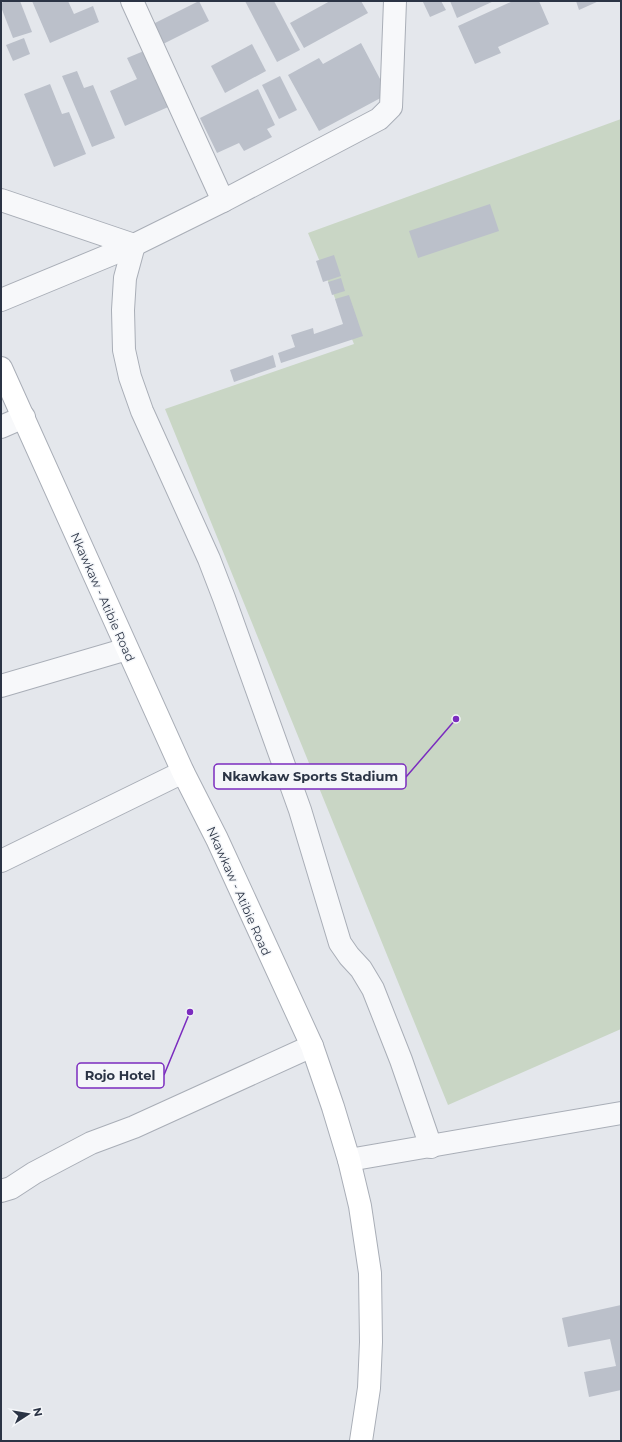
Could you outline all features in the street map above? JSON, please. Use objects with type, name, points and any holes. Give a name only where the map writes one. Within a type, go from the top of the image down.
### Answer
[{"type":"main road","name":"Nkawkaw - Atibie Road","points":[[1,368],[126,649],[183,772],[217,839],[312,1046],[349,1160],[366,1240],[372,1310],[369,1388],[361,1441]]},
{"type":"street","points":[[132,1],[223,201]]},
{"type":"street","points":[[1,300],[134,245],[223,201],[379,119],[391,107],[395,1]]},
{"type":"street","points":[[1,200],[134,245]]},
{"type":"street","points":[[134,245],[125,278],[123,310],[124,350],[130,377],[142,411],[209,560],[224,598],[300,810],[340,943],[361,969],[373,989],[401,1060],[431,1146]]},
{"type":"street","points":[[1,427],[24,417]]},
{"type":"street","points":[[1,686],[126,649]]},
{"type":"street","points":[[1,861],[183,772]]},
{"type":"street","points":[[1,1191],[11,1188],[34,1173],[91,1144],[134,1127],[312,1046]]},
{"type":"street","points":[[349,1160],[621,1113]]},
{"type":"green space","points":[[621,119],[621,1029],[448,1105],[165,409],[354,344],[308,233]]},
{"type":"building","points":[[6,1],[20,1],[32,32],[13,38],[1,7],[1,3]]},
{"type":"building","points":[[32,1],[68,1],[74,14],[93,6],[99,22],[50,43]]},
{"type":"building","points":[[199,1],[209,21],[163,44],[153,24]]},
{"type":"building","points":[[245,1],[274,1],[300,50],[277,62]]},
{"type":"building","points":[[330,1],[361,1],[368,13],[304,48],[290,23]]},
{"type":"building","points":[[441,1],[446,10],[430,17],[423,2]]},
{"type":"building","points":[[450,1],[494,1],[457,18]]},
{"type":"building","points":[[513,1],[539,1],[549,24],[498,47],[501,53],[475,64],[458,26]]},
{"type":"building","points":[[576,1],[599,1],[579,10]]},
{"type":"building","points":[[24,38],[30,54],[13,61],[6,45]]},
{"type":"building","points":[[361,43],[388,94],[319,131],[288,75],[319,58],[323,64]]},
{"type":"building","points":[[252,44],[266,71],[225,93],[211,66]]},
{"type":"building","points":[[151,48],[175,104],[125,126],[110,91],[137,79],[127,58]]},
{"type":"building","points":[[77,71],[84,88],[93,85],[115,138],[92,147],[62,76]]},
{"type":"building","points":[[280,76],[297,110],[279,119],[262,85]]},
{"type":"building","points":[[50,84],[62,114],[69,112],[86,154],[54,167],[24,94]]},
{"type":"building","points":[[258,89],[275,125],[267,129],[272,137],[244,151],[239,143],[217,153],[200,118]]},
{"type":"building","points":[[490,204],[499,231],[418,258],[409,231]]},
{"type":"building","points":[[334,255],[341,276],[323,282],[316,261]]},
{"type":"building","points":[[341,278],[345,291],[332,295],[328,282]]},
{"type":"building","points":[[349,295],[363,336],[281,363],[278,353],[295,347],[291,335],[313,328],[314,334],[343,324],[335,299]]},
{"type":"building","points":[[273,355],[276,367],[234,382],[230,370]]},
{"type":"building","points":[[621,1305],[621,1390],[589,1397],[584,1372],[616,1366],[610,1339],[568,1347],[562,1318]]},
{"type":"place","name":"Nkawkaw Sports Stadium","points":[[456,719]]},
{"type":"place","name":"Rojo Hotel","points":[[190,1012]]}]
